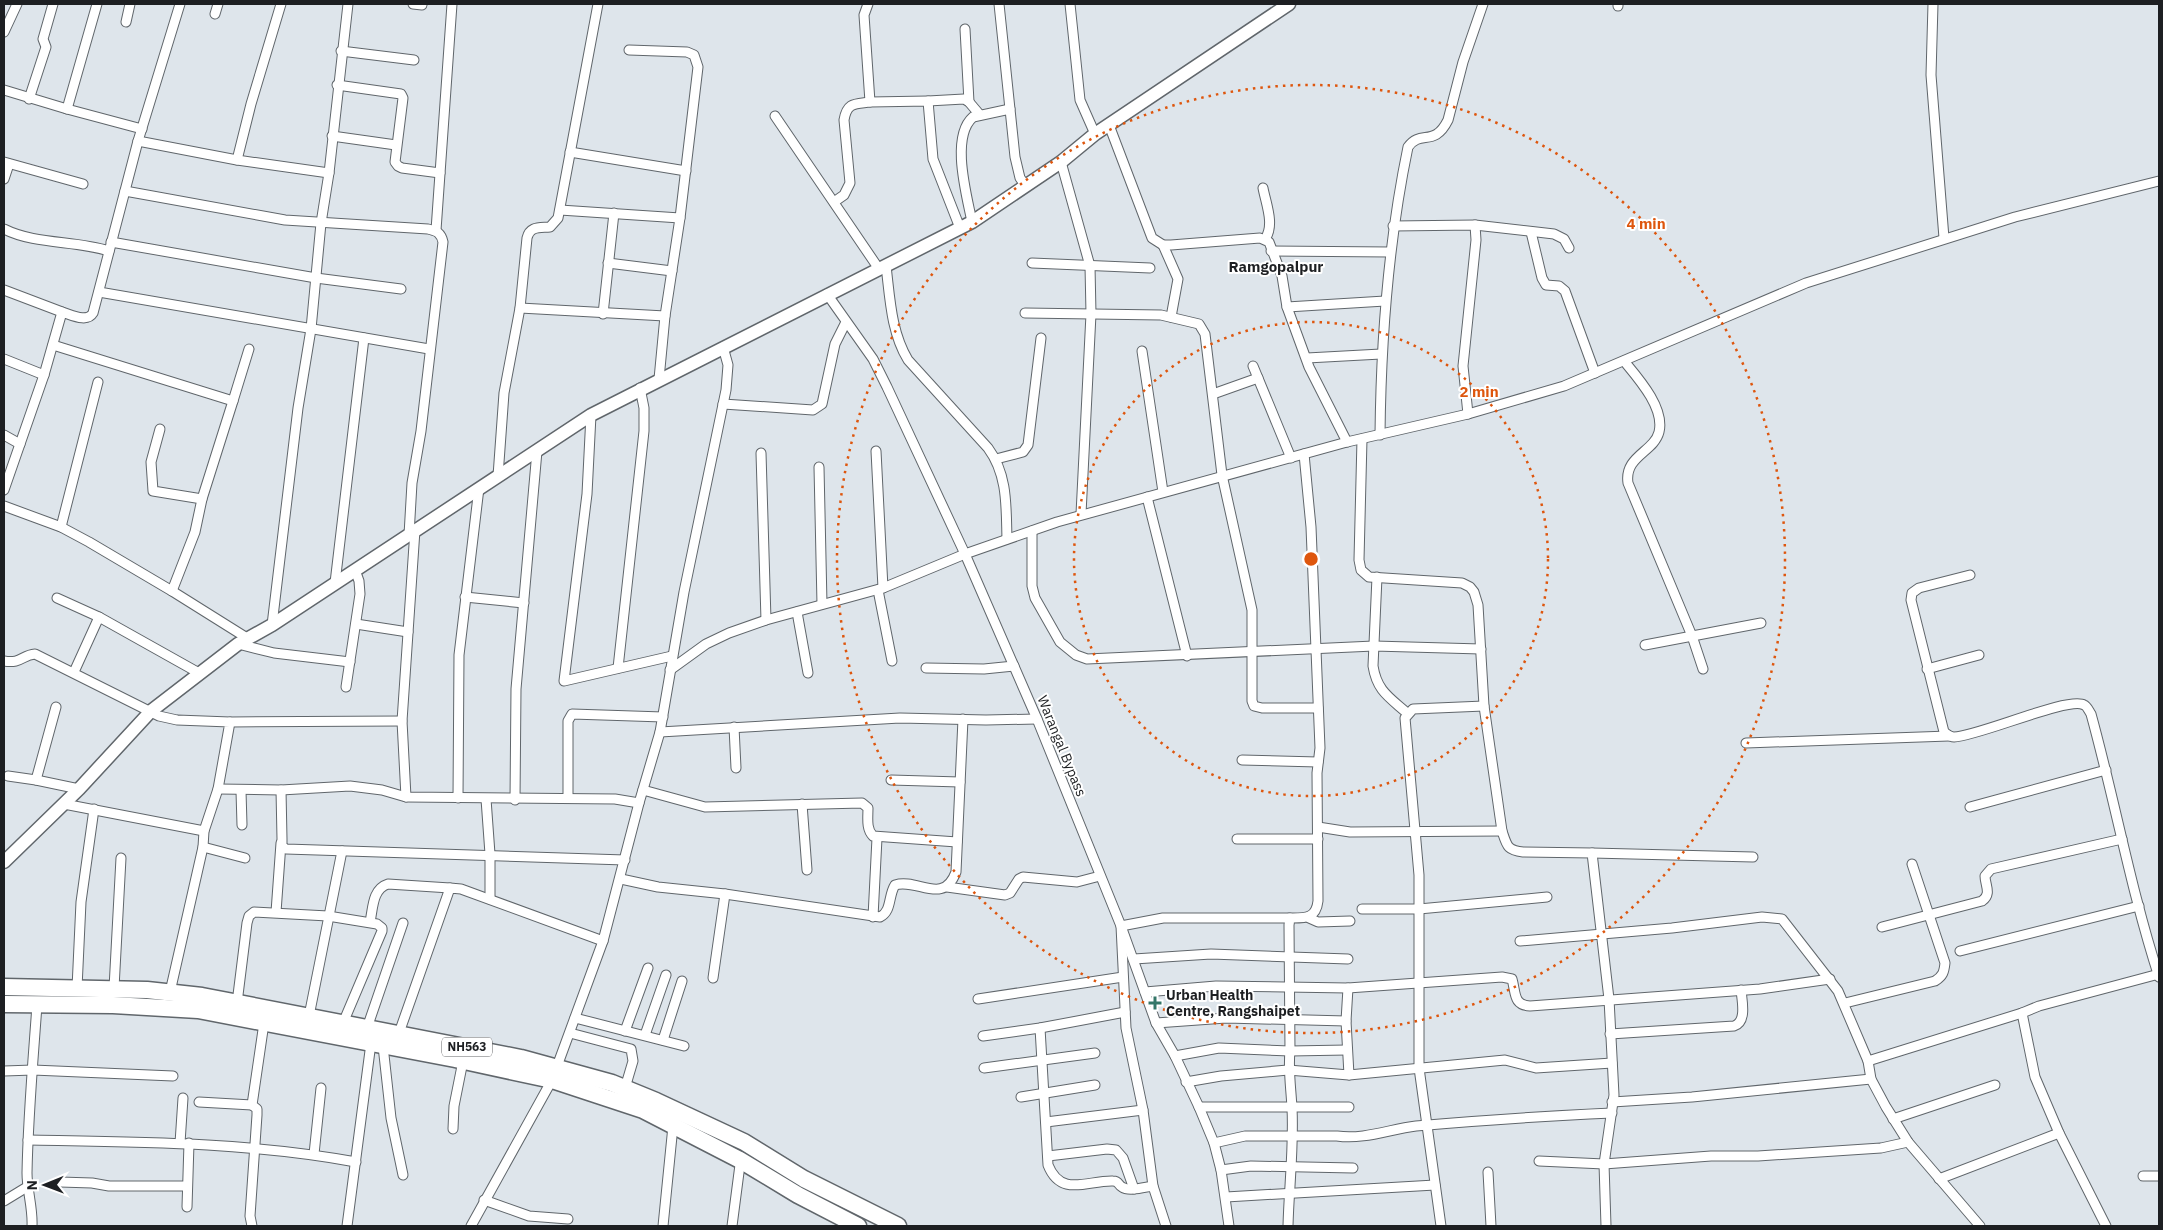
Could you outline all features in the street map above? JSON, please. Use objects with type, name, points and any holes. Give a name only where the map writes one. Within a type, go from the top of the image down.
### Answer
[{"type":"highway","name":"NH563","points":[[4,986],[114,988],[170,992],[343,1023],[374,1039],[399,1033],[521,1058],[630,1105],[673,1126],[740,1160],[798,1195],[858,1226]]},
{"type":"highway","name":"NH563","points":[[4,1004],[164,1007],[198,1010],[264,1023],[374,1039],[463,1061],[555,1074],[625,1088],[744,1142],[804,1179],[898,1226]]},
{"type":"main road","points":[[4,862],[79,789],[151,711],[243,641],[272,625],[591,415],[640,388],[966,225],[1062,162],[1095,134],[1289,4]]},
{"type":"street","points":[[4,32],[17,4]]},
{"type":"street","points":[[29,99],[46,47],[43,38],[53,4]]},
{"type":"street","points":[[67,109],[98,4]]},
{"type":"street","points":[[126,22],[130,4]]},
{"type":"street","points":[[4,290],[62,312],[86,318],[90,317],[99,292],[138,141],[180,4]]},
{"type":"street","points":[[216,14],[218,4]]},
{"type":"street","points":[[237,160],[250,104],[280,4]]},
{"type":"street","points":[[272,625],[296,428],[311,328],[321,223],[329,172],[341,51],[348,4]]},
{"type":"street","points":[[436,230],[452,4]]},
{"type":"street","points":[[498,476],[504,393],[520,308],[529,232],[533,228],[550,227],[555,224],[560,210],[598,4]]},
{"type":"street","points":[[868,4],[864,15],[870,102]]},
{"type":"street","points":[[999,4],[1016,167],[1026,186]]},
{"type":"street","points":[[1070,4],[1080,100],[1095,134]]},
{"type":"street","points":[[1380,435],[1381,354],[1385,301],[1393,226],[1408,147],[1418,139],[1434,137],[1444,129],[1463,62],[1483,4]]},
{"type":"street","points":[[1933,4],[1931,75],[1944,238]]},
{"type":"street","points":[[965,29],[969,102]]},
{"type":"street","points":[[629,50],[687,52],[694,55],[698,66],[680,218],[665,316],[659,379]]},
{"type":"street","points":[[341,51],[414,60]]},
{"type":"street","points":[[338,85],[401,94],[403,98],[394,157],[398,166],[440,173]]},
{"type":"street","points":[[4,90],[29,99],[142,129]]},
{"type":"street","points":[[834,202],[844,196],[850,183],[844,120],[849,107],[870,102],[964,99],[980,115]]},
{"type":"street","points":[[928,101],[933,159],[966,225]]},
{"type":"street","points":[[966,225],[960,161],[965,128],[973,116],[1010,109]]},
{"type":"street","points":[[775,116],[834,202],[883,268],[900,348],[908,360],[982,440],[996,459],[1003,479],[1007,539]]},
{"type":"street","points":[[1109,125],[1152,238],[1164,245],[1265,239],[1269,242],[1282,276],[1287,307],[1309,367],[1347,442]]},
{"type":"street","points":[[332,136],[396,144]]},
{"type":"street","points":[[138,141],[237,160],[329,172]]},
{"type":"street","points":[[570,152],[686,171]]},
{"type":"street","points":[[1062,162],[1090,266],[1091,314],[1081,514]]},
{"type":"street","points":[[4,179],[6,163],[83,184]]},
{"type":"street","points":[[670,670],[706,644],[729,633],[766,620],[880,589],[965,554],[1032,530],[1081,514],[1222,475],[1362,438],[1468,414],[1564,386],[1806,283],[2015,217],[2159,181]]},
{"type":"street","points":[[1263,188],[1270,224],[1269,234],[1265,239]]},
{"type":"street","points":[[126,190],[285,220],[436,230],[442,236],[443,242],[429,349],[421,431],[412,483],[408,632],[402,721],[406,797]]},
{"type":"street","points":[[560,210],[680,218]]},
{"type":"street","points":[[603,314],[614,214]]},
{"type":"street","points":[[1393,226],[1476,225],[1560,236],[1569,248]]},
{"type":"street","points":[[1468,414],[1463,366],[1476,225]]},
{"type":"street","points":[[4,229],[26,237],[110,246],[316,278],[401,289]]},
{"type":"street","points":[[1531,232],[1542,278],[1546,284],[1559,286],[1565,291],[1595,373]]},
{"type":"street","points":[[1164,245],[1178,279],[1171,317]]},
{"type":"street","points":[[1271,251],[1390,252]]},
{"type":"street","points":[[608,263],[672,270]]},
{"type":"street","points":[[1032,263],[1150,268]]},
{"type":"street","points":[[99,292],[429,349]]},
{"type":"street","name":"Warangal Bypass","points":[[827,294],[873,359],[884,380],[965,554],[1014,666],[1121,926],[1156,1023],[1175,1056],[1214,1144],[1222,1170],[1229,1226]]},
{"type":"street","points":[[1287,307],[1385,301]]},
{"type":"street","points":[[520,308],[665,316]]},
{"type":"street","points":[[4,490],[44,375],[62,312]]},
{"type":"street","points":[[1025,313],[1171,317],[1198,324],[1202,328],[1205,334],[1222,475],[1250,598],[1253,621],[1251,693],[1254,706],[1262,708],[1318,708]]},
{"type":"street","points":[[723,404],[813,410],[819,408],[822,404],[835,344],[846,322]]},
{"type":"street","points":[[335,583],[364,338]]},
{"type":"street","points":[[996,459],[1023,452],[1028,446],[1041,338]]},
{"type":"street","points":[[53,344],[233,401]]},
{"type":"street","points":[[471,1226],[555,1074],[603,941],[621,879],[639,803],[663,717],[672,656],[701,505],[723,404],[728,365],[723,347]]},
{"type":"street","points":[[172,591],[195,532],[202,499],[249,349]]},
{"type":"street","points":[[1142,351],[1163,492]]},
{"type":"street","points":[[1307,358],[1381,354]]},
{"type":"street","points":[[4,359],[44,375]]},
{"type":"street","points":[[1624,361],[1646,387],[1654,402],[1659,421],[1659,433],[1629,468],[1627,475],[1628,483],[1692,636],[1703,669]]},
{"type":"street","points":[[1253,366],[1292,458]]},
{"type":"street","points":[[1213,394],[1258,378]]},
{"type":"street","points":[[61,527],[98,382]]},
{"type":"street","points":[[618,668],[644,431],[644,408],[640,388]]},
{"type":"street","points":[[591,415],[587,494],[564,681],[672,656]]},
{"type":"street","points":[[160,429],[151,462],[153,491],[202,499]]},
{"type":"street","points":[[4,435],[20,444]]},
{"type":"street","points":[[1362,438],[1359,560],[1361,570],[1365,574],[1377,577],[1445,580],[1462,583],[1470,586],[1474,592],[1478,605],[1484,706],[1502,831],[1508,847],[1514,851],[1753,857]]},
{"type":"street","points":[[515,800],[516,689],[537,451]]},
{"type":"street","points":[[876,451],[880,589],[892,660]]},
{"type":"street","points":[[761,453],[766,620]]},
{"type":"street","points":[[1304,454],[1311,527],[1320,748],[1318,762],[1318,901],[1313,915],[1309,918]]},
{"type":"street","points":[[819,467],[822,604]]},
{"type":"street","points":[[458,798],[459,655],[479,488]]},
{"type":"street","points":[[1147,497],[1187,656]]},
{"type":"street","points":[[4,506],[61,527],[172,591],[243,641],[280,654],[350,662]]},
{"type":"street","points":[[1032,530],[1032,586],[1042,612],[1060,642],[1067,649],[1087,659],[1187,656],[1374,646],[1481,649]]},
{"type":"street","points":[[346,687],[360,594],[359,581],[355,570]]},
{"type":"street","points":[[1949,736],[1944,732],[1941,725],[1911,600],[1912,593],[1918,588],[1970,575]]},
{"type":"street","points":[[1377,577],[1373,666],[1375,680],[1379,688],[1407,713]]},
{"type":"street","points":[[465,597],[524,603]]},
{"type":"street","points":[[58,598],[99,617],[199,673]]},
{"type":"street","points":[[797,612],[808,673]]},
{"type":"street","points":[[74,672],[99,617]]},
{"type":"street","points":[[1645,645],[1761,623]]},
{"type":"street","points":[[356,624],[408,632]]},
{"type":"street","points":[[4,661],[16,662],[31,654],[35,654],[159,716],[177,720],[230,722],[402,721]]},
{"type":"street","points":[[1927,669],[1979,655]]},
{"type":"street","points":[[926,668],[1014,666]]},
{"type":"street","points":[[1746,743],[1953,737],[2077,703],[2084,704],[2091,714],[2139,906],[2159,975],[2039,1006],[1868,1061]]},
{"type":"street","points":[[1441,1226],[1419,1068],[1419,875],[1404,726],[1407,713],[1413,709],[1484,706]]},
{"type":"street","points":[[36,780],[56,707]]},
{"type":"street","points":[[568,798],[568,721],[572,714],[663,717]]},
{"type":"street","points":[[660,732],[900,718],[1036,719]]},
{"type":"street","points":[[947,887],[952,882],[956,872],[963,719]]},
{"type":"street","points":[[170,992],[203,847],[204,831],[218,789],[230,722]]},
{"type":"street","points":[[734,727],[736,768]]},
{"type":"street","points":[[1242,760],[1318,762]]},
{"type":"street","points":[[1970,807],[2106,770]]},
{"type":"street","points":[[8,776],[79,789]]},
{"type":"street","points":[[891,780],[960,782]]},
{"type":"street","points":[[218,789],[240,791],[364,787],[406,797],[515,800],[615,799],[639,803]]},
{"type":"street","points":[[281,790],[282,846],[286,849],[490,854],[625,860]]},
{"type":"street","points":[[643,790],[705,807],[862,803],[868,808],[870,833],[878,838],[958,842]]},
{"type":"street","points":[[240,791],[242,825]]},
{"type":"street","points":[[486,799],[490,854],[490,899]]},
{"type":"street","points":[[64,804],[204,831]]},
{"type":"street","points":[[802,804],[807,870]]},
{"type":"street","points":[[76,988],[81,902],[94,809]]},
{"type":"street","points":[[1318,827],[1350,832],[1502,831]]},
{"type":"street","points":[[873,917],[878,838]]},
{"type":"street","points":[[1237,839],[1318,839]]},
{"type":"street","points":[[1882,928],[1986,898],[1988,891],[1985,876],[1991,869],[2122,839]]},
{"type":"street","points":[[276,912],[282,840]]},
{"type":"street","points":[[203,847],[246,858]]},
{"type":"street","points":[[309,1016],[342,851]]},
{"type":"street","points":[[1592,854],[1609,1000],[1614,1095],[1604,1164],[1606,1226]]},
{"type":"street","points":[[114,988],[121,858]]},
{"type":"street","points":[[1844,1003],[1934,980],[1941,977],[1944,971],[1945,963],[1912,864]]},
{"type":"street","points":[[621,879],[658,887],[726,894],[880,917],[885,915],[888,910],[891,891],[894,885],[900,883],[932,890],[947,887],[1005,895],[1010,893],[1019,879],[1023,877],[1082,882],[1100,876]]},
{"type":"street","points":[[370,922],[376,892],[382,886],[388,884],[450,888],[462,889],[603,941]]},
{"type":"street","points":[[399,1033],[450,888]]},
{"type":"street","points":[[713,978],[726,894]]},
{"type":"street","points":[[1362,909],[1419,909],[1547,897]]},
{"type":"street","points":[[1960,951],[2139,906]]},
{"type":"street","points":[[237,1003],[249,916],[254,912],[328,916],[380,925],[382,931],[343,1023]]},
{"type":"street","points":[[1520,940],[1601,934],[1773,916],[1782,918],[1830,979],[1844,1003],[1868,1061],[1871,1079],[1893,1119],[1908,1142],[1980,1226]]},
{"type":"street","points":[[1166,1226],[1153,1186],[1143,1110],[1125,1012],[1121,926],[1163,918],[1309,918],[1318,922],[1350,920]]},
{"type":"street","points":[[1288,1226],[1289,1195],[1293,1167],[1292,1108],[1288,1070],[1290,1051],[1288,958],[1290,918]]},
{"type":"street","points":[[347,1226],[374,1039],[403,923]]},
{"type":"street","points":[[1134,959],[1212,954],[1348,959]]},
{"type":"street","points":[[625,1031],[648,968]]},
{"type":"street","points":[[645,1035],[666,975]]},
{"type":"street","points":[[978,998],[1123,977]]},
{"type":"street","points":[[1145,992],[1216,986],[1348,988],[1420,981],[1509,977],[1512,979],[1516,1001],[1524,1006],[1741,990],[1830,979]]},
{"type":"street","points":[[663,1040],[682,981]]},
{"type":"street","points":[[1348,988],[1346,1021],[1349,1076]]},
{"type":"street","points":[[1610,1034],[1734,1026],[1742,1020],[1741,990]]},
{"type":"street","points":[[32,1226],[33,1215],[27,1187],[28,1140],[37,1005]]},
{"type":"street","points":[[984,1036],[1040,1028],[1125,1012]]},
{"type":"street","points":[[2022,1013],[2033,1070],[2059,1134],[2106,1226]]},
{"type":"street","points":[[576,1018],[684,1046]]},
{"type":"street","points":[[1156,1023],[1226,1018],[1346,1021]]},
{"type":"street","points":[[252,1105],[264,1023]]},
{"type":"street","points":[[1040,1028],[1050,1169],[1065,1184],[1114,1181],[1118,1182],[1123,1188],[1153,1186]]},
{"type":"street","points":[[570,1033],[631,1050],[633,1061],[625,1088]]},
{"type":"street","points":[[374,1039],[404,1175]]},
{"type":"street","points":[[1175,1056],[1219,1048],[1290,1051],[1347,1050]]},
{"type":"street","points":[[984,1068],[1095,1053]]},
{"type":"street","points":[[1186,1082],[1221,1076],[1288,1070],[1349,1076],[1505,1060],[1536,1068],[1612,1063]]},
{"type":"street","points":[[453,1129],[455,1101],[463,1061]]},
{"type":"street","points":[[4,1071],[32,1070],[173,1076]]},
{"type":"street","points":[[1612,1102],[1721,1095],[1871,1079]]},
{"type":"street","points":[[1021,1097],[1095,1085]]},
{"type":"street","points":[[1893,1119],[1996,1085]]},
{"type":"street","points":[[314,1154],[321,1088]]},
{"type":"street","points":[[183,1098],[187,1207]]},
{"type":"street","points":[[200,1102],[252,1105],[257,1110],[250,1216],[252,1226]]},
{"type":"street","points":[[1199,1107],[1349,1107]]},
{"type":"street","points":[[1046,1122],[1143,1110]]},
{"type":"street","points":[[1214,1144],[1236,1137],[1337,1136],[1350,1138],[1428,1125],[1612,1113]]},
{"type":"street","points":[[663,1226],[673,1126]]},
{"type":"street","points":[[1939,1179],[2059,1134]]},
{"type":"street","points":[[28,1140],[185,1143],[314,1154],[356,1162]]},
{"type":"street","points":[[732,1226],[744,1142]]},
{"type":"street","points":[[1539,1161],[1604,1164],[1711,1156],[1758,1156],[1881,1148],[1908,1142]]},
{"type":"street","points":[[1048,1156],[1107,1149],[1116,1150],[1124,1158],[1134,1188]]},
{"type":"street","points":[[1222,1170],[1251,1166],[1353,1168]]},
{"type":"street","points":[[1488,1172],[1491,1226]]},
{"type":"street","points":[[2143,1176],[2159,1176]]},
{"type":"street","points":[[60,1182],[92,1183],[109,1186],[187,1186]]},
{"type":"street","points":[[1226,1197],[1289,1195],[1435,1185]]},
{"type":"street","points":[[4,1201],[27,1187]]},
{"type":"street","points":[[484,1200],[529,1216],[568,1219]]},
{"type":"place","name":"Urban Health Centre, Rangshaipet","points":[[1155,1003]]},
{"type":"district","name":"Ramgopalpur","points":[[1276,267]]}]
